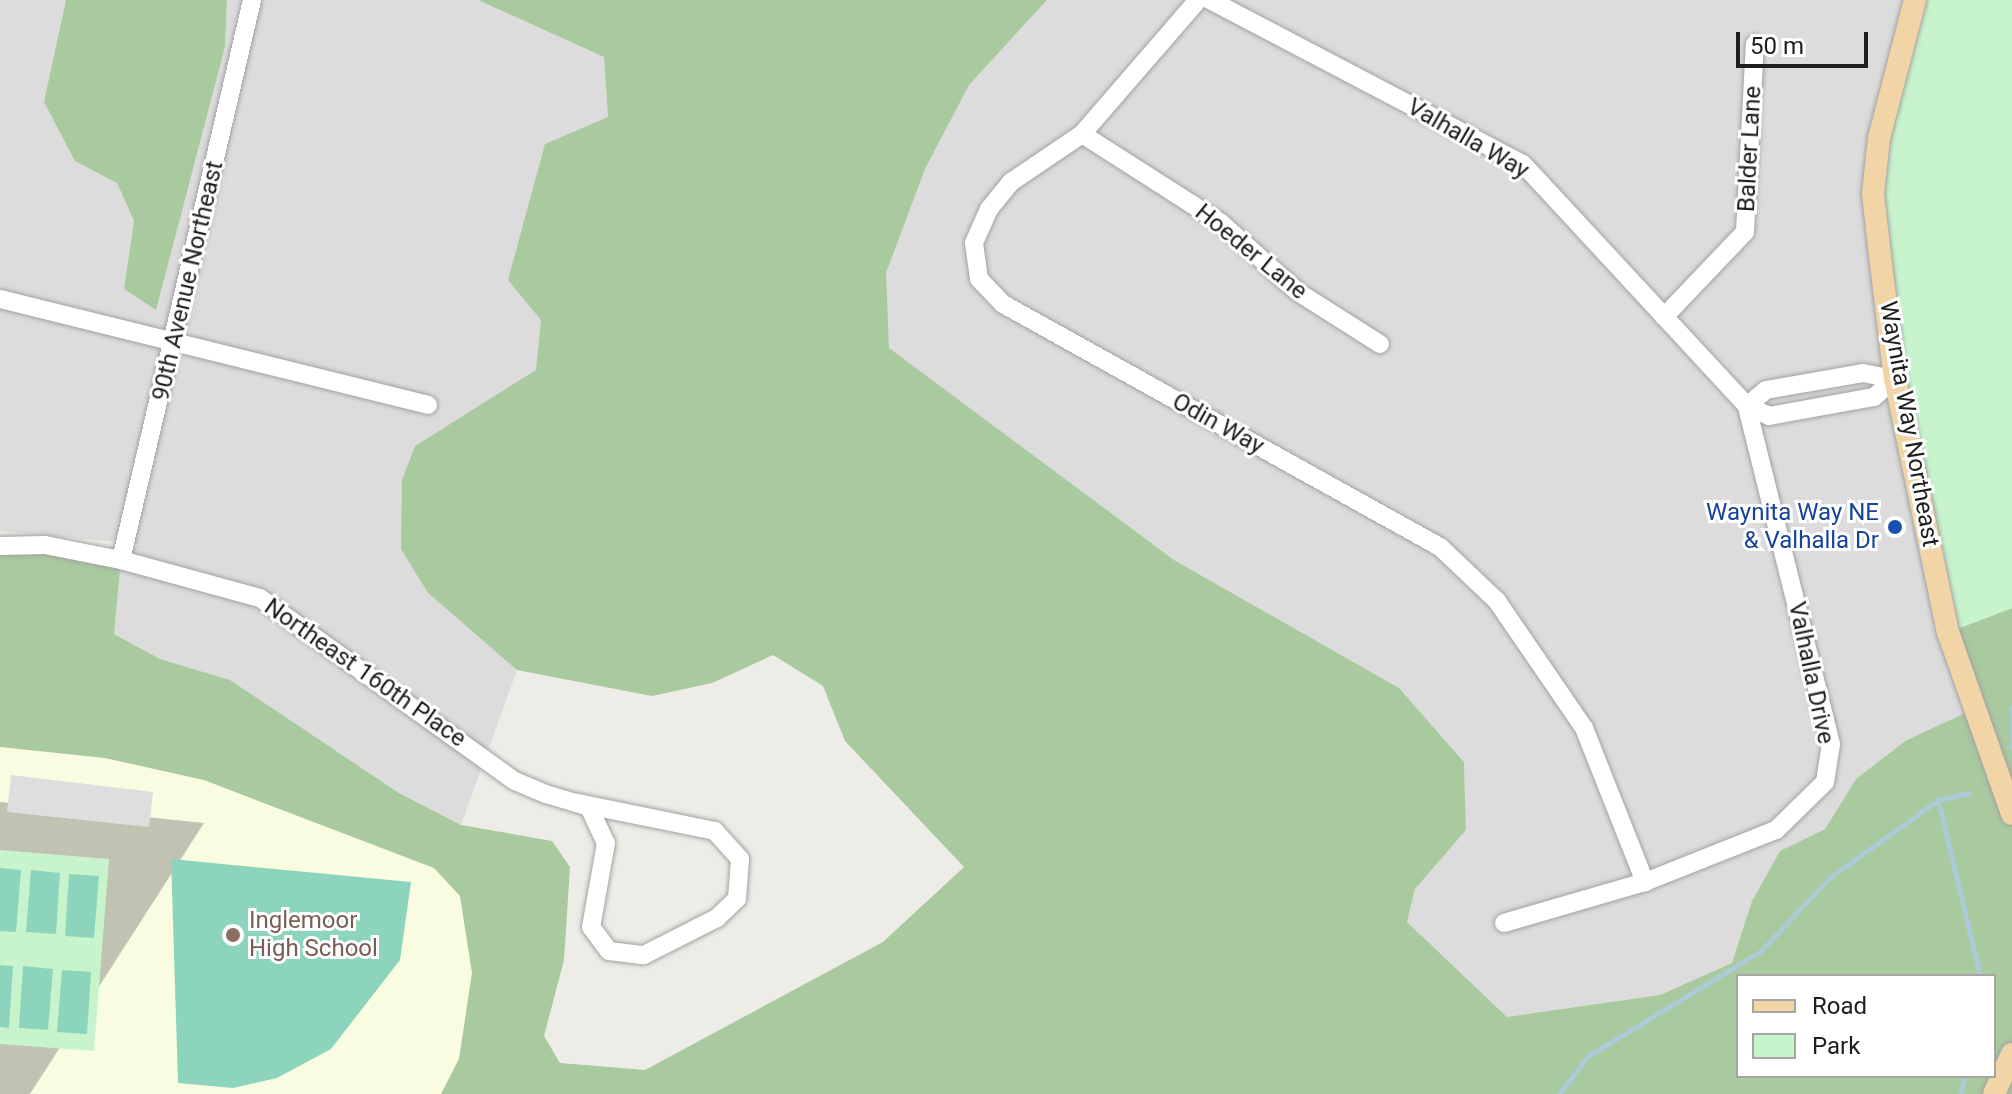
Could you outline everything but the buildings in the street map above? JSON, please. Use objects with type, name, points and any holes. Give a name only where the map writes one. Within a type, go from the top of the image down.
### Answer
[{"type":"main road","name":"Waynita Way Northeast","points":[[1915,0],[1879,138],[1873,194],[1895,379],[1948,632],[2012,814]]},
{"type":"main road","points":[[1994,1094],[2012,1054]]},
{"type":"street","name":"90th Avenue Northeast","points":[[121,560],[175,342],[252,0]]},
{"type":"street","name":"Odin Way","points":[[1198,0],[1082,134],[1011,182],[989,209],[974,243],[979,279],[1003,304],[1440,547],[1497,601],[1584,728],[1645,882]]},
{"type":"street","name":"Valhalla Way","points":[[1210,0],[1523,164],[1747,406]]},
{"type":"street","name":"Balder Lane","points":[[1664,317],[1745,232],[1755,44]]},
{"type":"street","name":"Hoeder Lane","points":[[1082,134],[1221,223],[1298,292],[1380,344]]},
{"type":"street","points":[[0,299],[428,405]]},
{"type":"street","points":[[1863,373],[1895,379],[1874,397],[1769,416],[1747,406],[1766,390],[1863,373]]},
{"type":"street","name":"Valhalla Drive","points":[[1504,923],[1645,882],[1776,830],[1825,782],[1831,744],[1747,406]]},
{"type":"street","name":"Northeast 160th Place","points":[[0,546],[45,545],[121,560],[260,598],[515,781],[577,803],[715,831],[740,859],[737,899],[717,918],[644,955],[609,951],[591,927],[606,834],[599,816],[577,803]]},
{"type":"shaded area","points":[[0,0],[66,0],[60,31],[75,160],[117,183],[134,221],[124,288],[156,309],[225,47],[227,0],[478,0],[604,57],[608,118],[541,320],[536,371],[415,446],[428,593],[517,670],[461,825],[399,793],[230,680],[160,659],[114,634],[121,560],[139,544],[0,531]]},
{"type":"shaded area","points":[[1047,0],[1915,0],[1975,709],[1905,741],[1856,779],[1825,829],[1780,851],[1752,901],[1732,963],[1660,995],[1507,1017],[1407,922],[1415,889],[1466,830],[1464,762],[1399,688],[1174,560],[888,348],[886,273],[925,169],[969,85]]},
{"type":"shaded area","name":"Inglemoor High School","points":[[0,747],[105,758],[204,780],[434,868],[460,896],[472,973],[459,1059],[441,1094],[0,1094]]},
{"type":"shaded area","points":[[11,775],[153,792],[149,827],[7,812]]},
{"type":"shaded area","points":[[0,802],[204,823],[30,1094],[0,1094]]},
{"type":"green space","points":[[66,0],[227,0],[225,47],[156,310],[124,289],[134,221],[117,183],[75,161],[44,102]]},
{"type":"green space","points":[[478,0],[1047,0],[969,85],[925,169],[886,273],[889,348],[1174,560],[1399,688],[1464,762],[1466,830],[1415,889],[1407,922],[1507,1017],[1660,995],[1732,963],[1752,901],[1780,851],[1825,829],[1856,779],[1905,741],[1974,709],[1948,632],[2012,608],[2012,1094],[441,1094],[459,1059],[472,973],[460,896],[434,868],[204,780],[105,758],[0,747],[0,546],[121,560],[114,634],[160,659],[230,680],[399,793],[461,825],[552,841],[570,867],[564,960],[544,1036],[560,1063],[645,1070],[883,942],[964,867],[845,741],[823,686],[773,655],[712,683],[652,696],[517,670],[428,593],[401,549],[402,480],[415,446],[536,370],[541,320],[508,280],[545,144],[608,117],[604,57]]},
{"type":"green space","points":[[1917,0],[2012,0],[2012,608],[1947,633],[1873,194]]},
{"type":"green space","points":[[0,850],[109,859],[94,1051],[0,1044]]},
{"type":"green space","points":[[171,859],[411,882],[400,960],[331,1049],[277,1078],[233,1088],[178,1083]]},
{"type":"green space","points":[[0,868],[21,870],[16,932],[0,931]]},
{"type":"green space","points":[[31,870],[60,873],[56,934],[26,932]]},
{"type":"green space","points":[[69,874],[99,876],[94,938],[65,936]]},
{"type":"green space","points":[[0,965],[13,966],[9,1028],[0,1027]]},
{"type":"green space","points":[[23,966],[53,969],[48,1030],[19,1028]]},
{"type":"green space","points":[[62,970],[91,972],[87,1034],[57,1032]]},
{"type":"waterway","points":[[2012,707],[2012,747]]},
{"type":"waterway","points":[[1559,1094],[1588,1056],[1761,951],[1829,878],[1938,800],[1969,793]]},
{"type":"waterway","points":[[1938,800],[1980,974]]},
{"type":"waterway","points":[[1960,1094],[1964,1078]]},
{"type":"place","name":"Waynita Way NE & Valhalla Dr","points":[[1895,527]]},
{"type":"place","name":"Inglemoor High School","points":[[233,935]]}]
